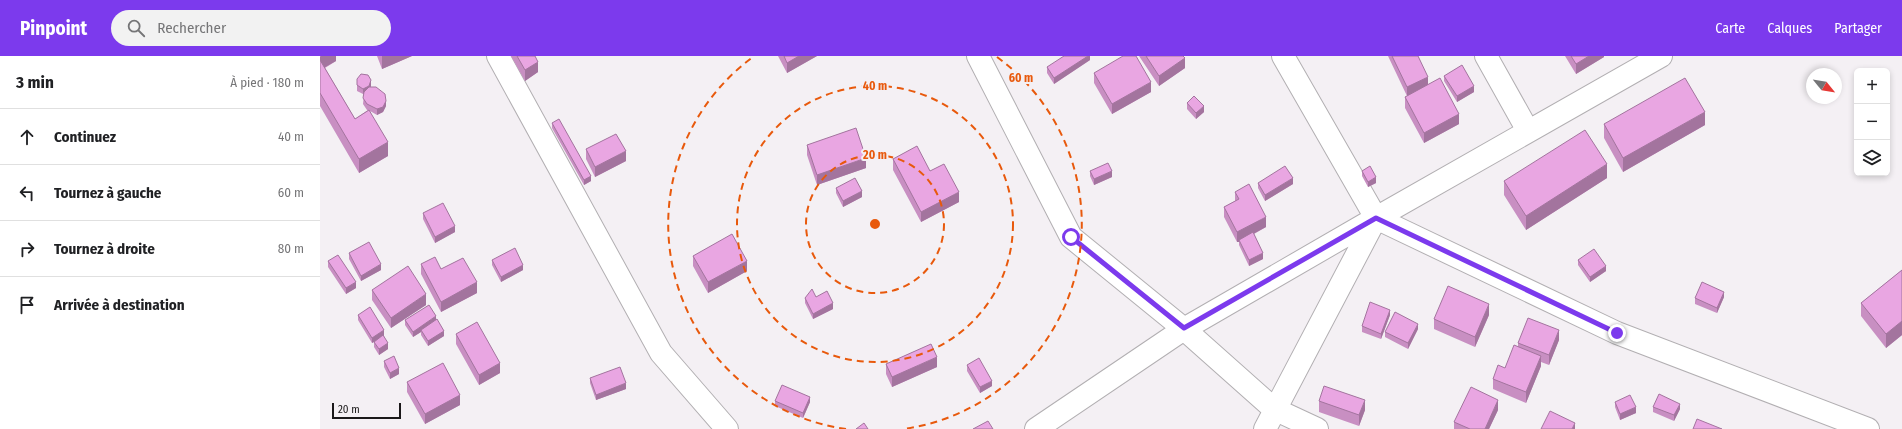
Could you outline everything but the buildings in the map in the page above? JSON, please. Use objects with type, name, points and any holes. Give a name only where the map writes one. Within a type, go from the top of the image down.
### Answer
[{"type":"street","points":[[498,56],[661,353],[727,429]]},
{"type":"street","points":[[978,56],[1071,237],[1184,328],[1274,409],[1317,429]]},
{"type":"street","points":[[1283,56],[1376,218],[1617,333],[1868,429]]},
{"type":"street","points":[[1486,56],[1528,131]]},
{"type":"street","points":[[1036,429],[1184,328],[1661,56]]},
{"type":"street","points":[[1266,429],[1274,409],[1376,218]]},
{"type":"route","points":[[1071,237],[1184,328],[1376,218],[1617,333]]}]
